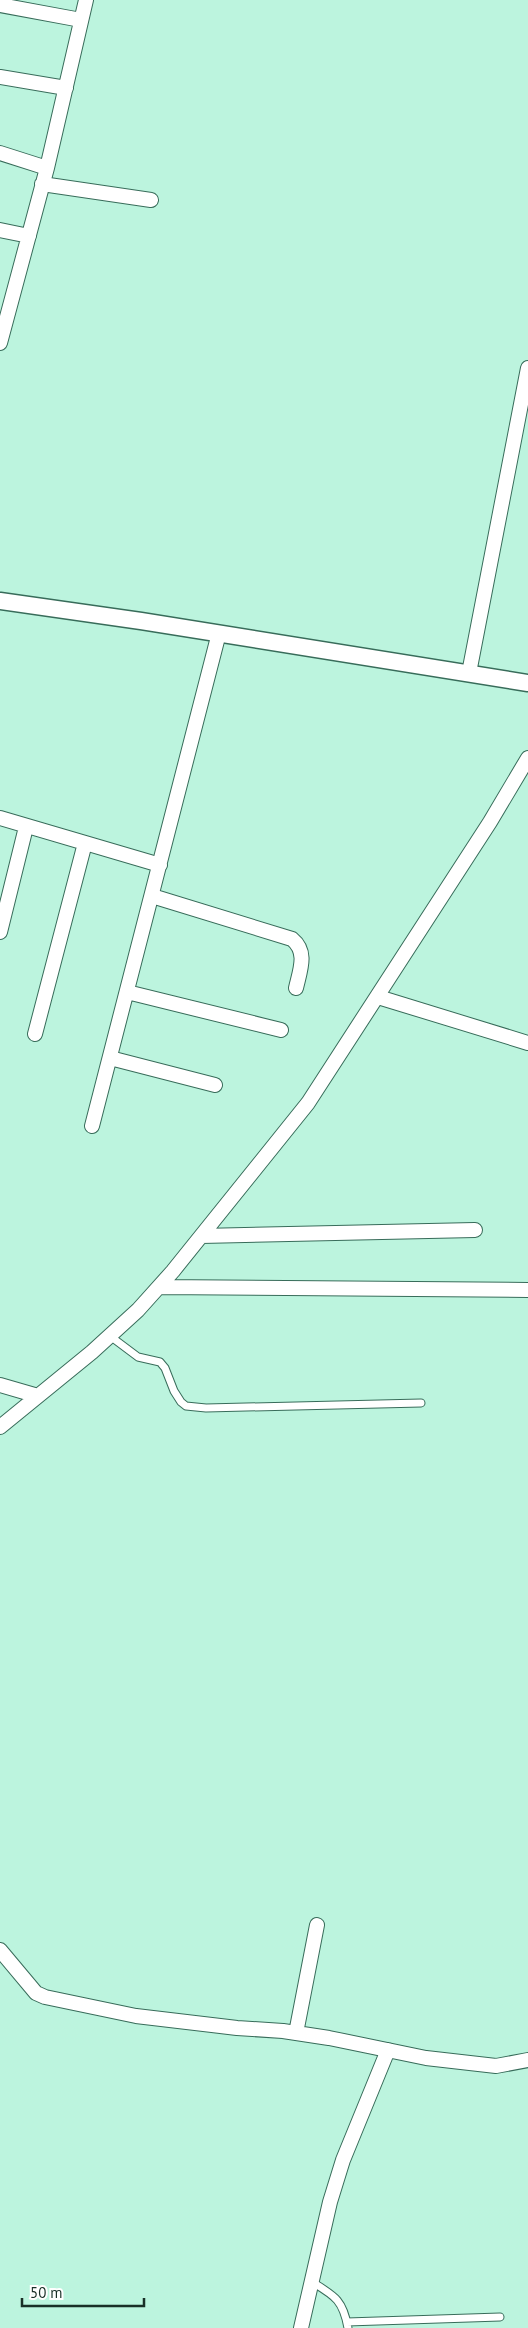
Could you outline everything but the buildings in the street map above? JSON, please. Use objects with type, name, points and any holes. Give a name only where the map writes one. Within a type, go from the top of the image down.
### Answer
[{"type":"street","points":[[0,343],[4,315],[29,236],[47,168],[86,0]]},
{"type":"street","points":[[0,5],[81,20]]},
{"type":"street","points":[[0,77],[66,88]]},
{"type":"street","points":[[0,153],[47,168]]},
{"type":"street","points":[[42,184],[151,200]]},
{"type":"street","points":[[0,230],[29,236]]},
{"type":"street","points":[[469,673],[528,368]]},
{"type":"street","points":[[0,601],[219,633],[528,683]]},
{"type":"street","points":[[92,1126],[219,633]]},
{"type":"street","points":[[0,1427],[110,1336],[138,1310],[201,1236],[308,1103],[490,822],[528,758]]},
{"type":"street","points":[[0,818],[160,865]]},
{"type":"street","points":[[0,932],[26,826]]},
{"type":"street","points":[[35,1034],[85,843]]},
{"type":"street","points":[[152,896],[292,939],[298,944],[302,952],[296,988]]},
{"type":"street","points":[[127,992],[281,1030]]},
{"type":"street","points":[[378,997],[528,1043]]},
{"type":"street","points":[[110,1058],[215,1085]]},
{"type":"street","points":[[201,1236],[475,1230]]},
{"type":"street","points":[[159,1287],[528,1290]]},
{"type":"street","points":[[0,1385],[38,1396]]},
{"type":"street","points":[[296,2033],[317,1925]]},
{"type":"street","points":[[0,1950],[36,1993],[45,1997],[136,2016],[296,2033],[426,2058],[496,2066],[528,2060]]},
{"type":"street","points":[[301,2328],[330,2202],[343,2160],[388,2050]]},
{"type":"lane","points":[[110,1336],[138,1356],[160,1362],[165,1368],[174,1392],[186,1406],[206,1408],[422,1403]]},
{"type":"lane","points":[[312,2282],[334,2295],[341,2304],[347,2325],[500,2318]]}]
